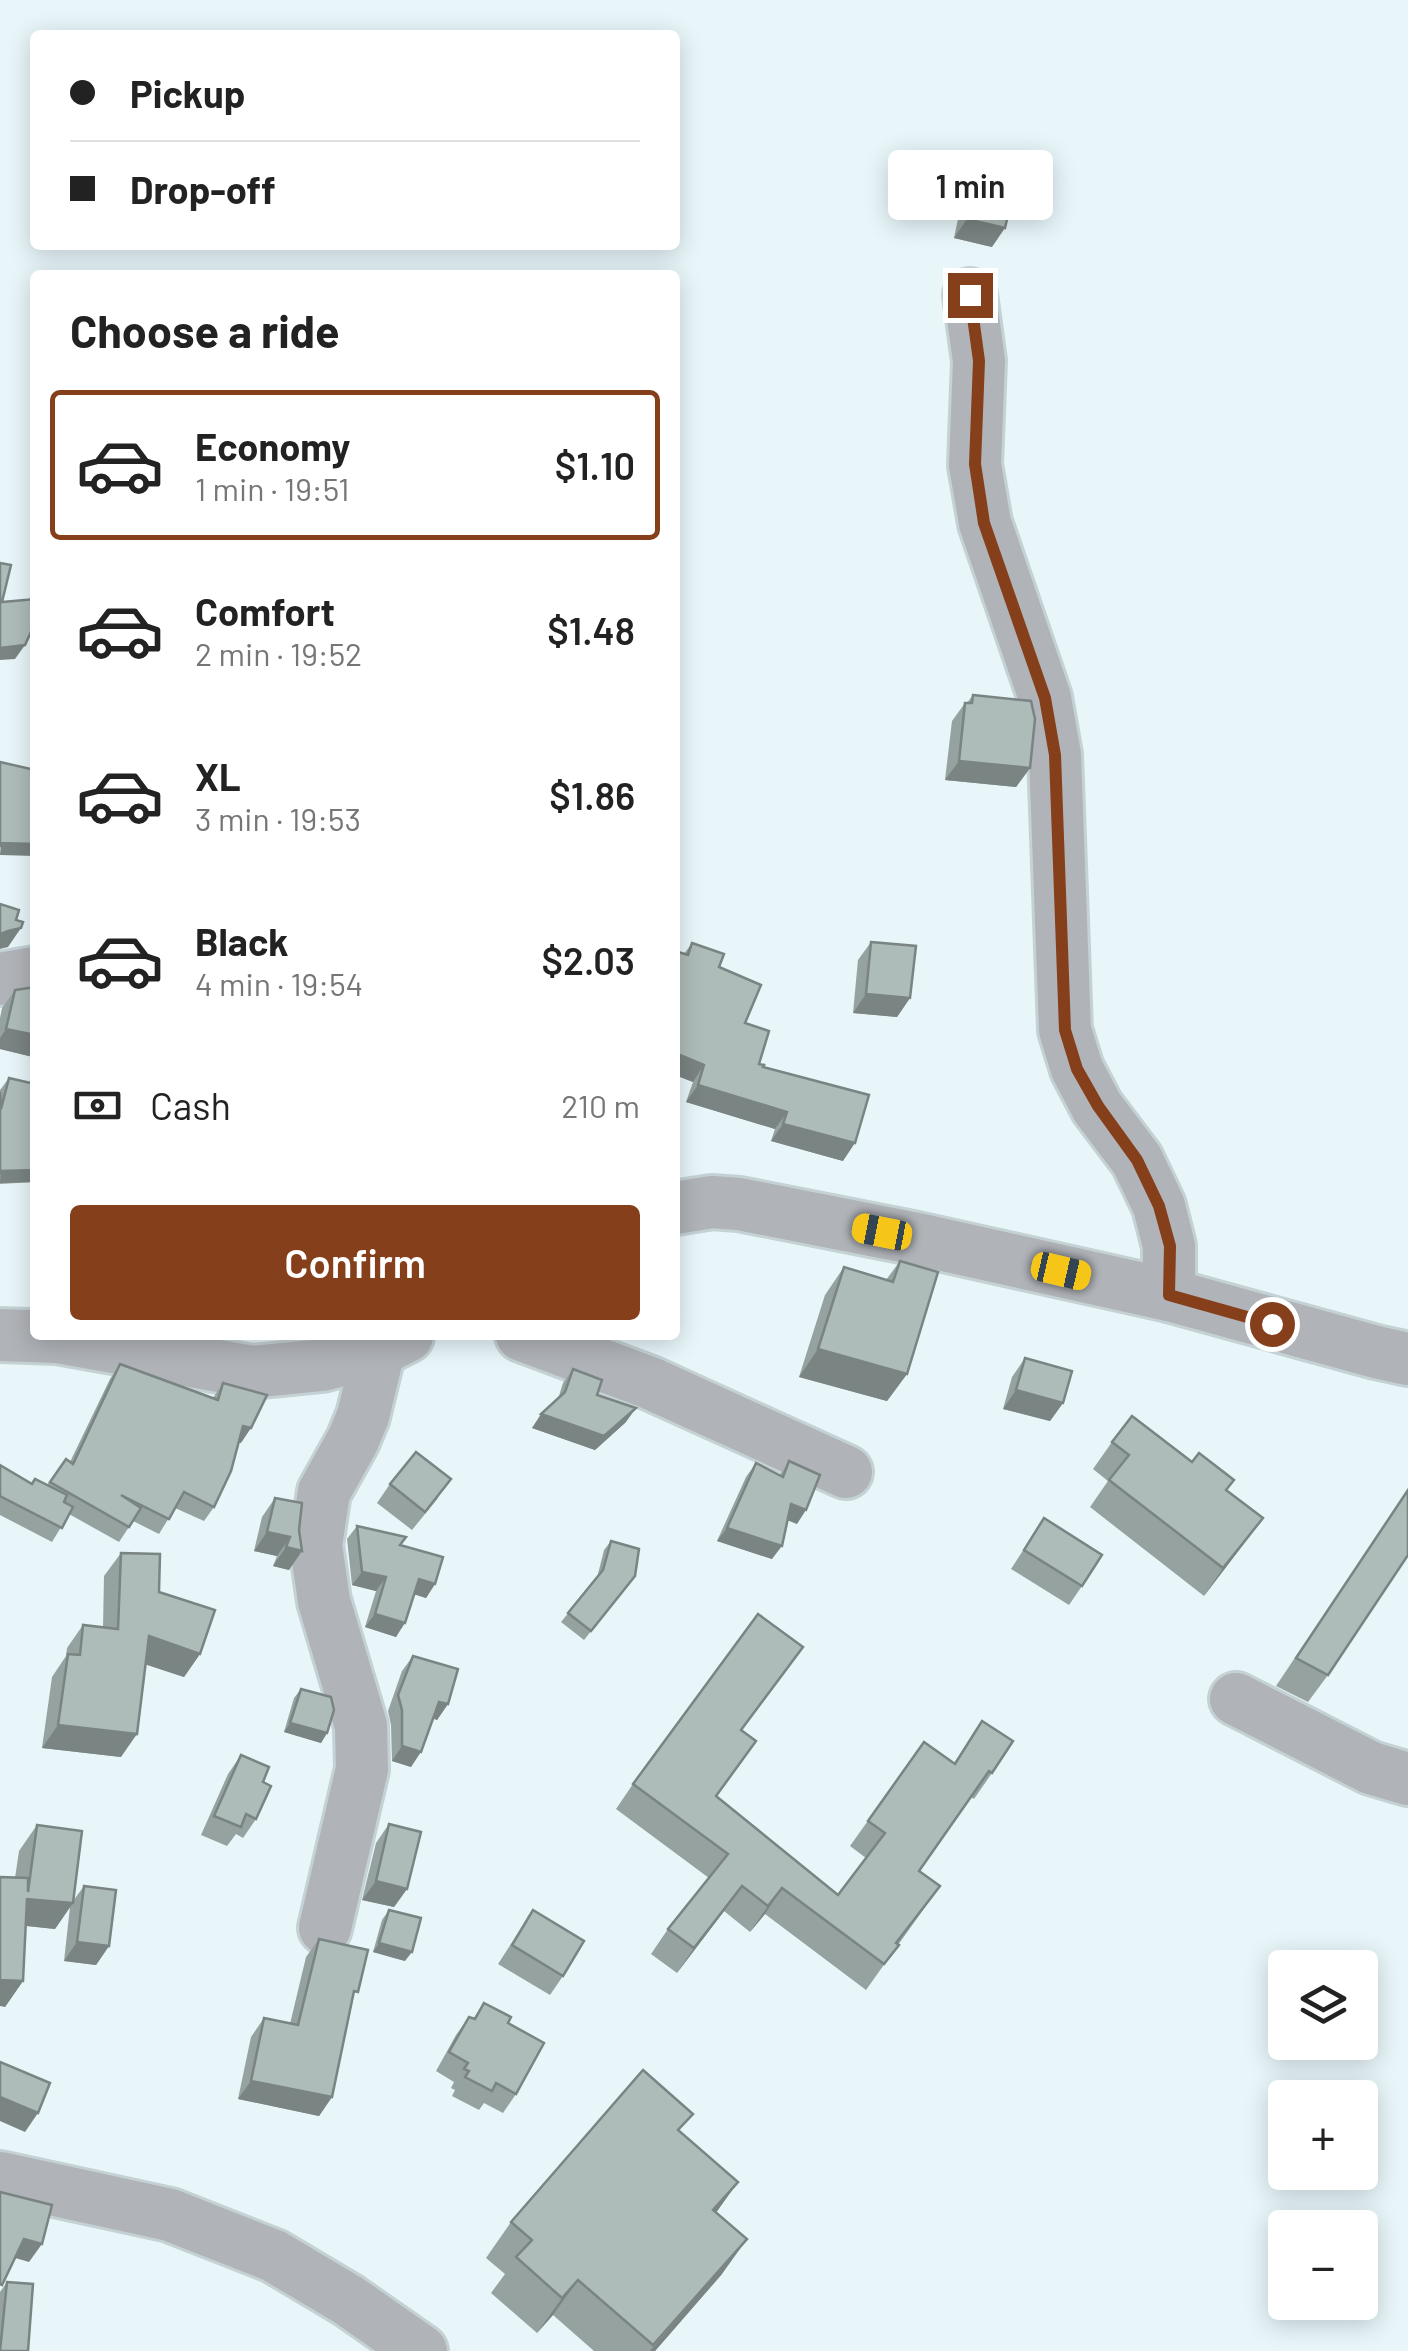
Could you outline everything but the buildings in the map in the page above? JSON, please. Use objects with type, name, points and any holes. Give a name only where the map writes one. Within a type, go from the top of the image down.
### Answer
[{"type":"street","points":[[970,295],[979,361],[975,464],[984,523],[1045,698],[1055,755],[1065,1030],[1077,1069],[1137,1160],[1159,1206],[1170,1246],[1169,1295]]},
{"type":"street","points":[[0,979],[30,975]]},
{"type":"street","points":[[680,1204],[740,1204],[917,1239],[1169,1295],[1408,1358]]},
{"type":"street","points":[[0,1335],[30,1336]]},
{"type":"street","points":[[74,1340],[252,1372],[322,1365],[394,1342]]},
{"type":"street","points":[[535,1340],[650,1383],[846,1472]]},
{"type":"street","points":[[325,1928],[362,1769],[362,1726],[324,1601],[316,1544],[324,1492],[352,1440],[394,1342]]},
{"type":"street","points":[[1236,1699],[1372,1768],[1408,1778]]},
{"type":"street","points":[[0,2178],[170,2215],[274,2256],[348,2300],[421,2351]]},
{"type":"route","points":[[970,295],[979,361],[975,464],[984,523],[1045,698],[1055,755],[1065,1030],[1077,1069],[1137,1160],[1159,1206],[1170,1246],[1169,1295],[1272,1324]]}]
